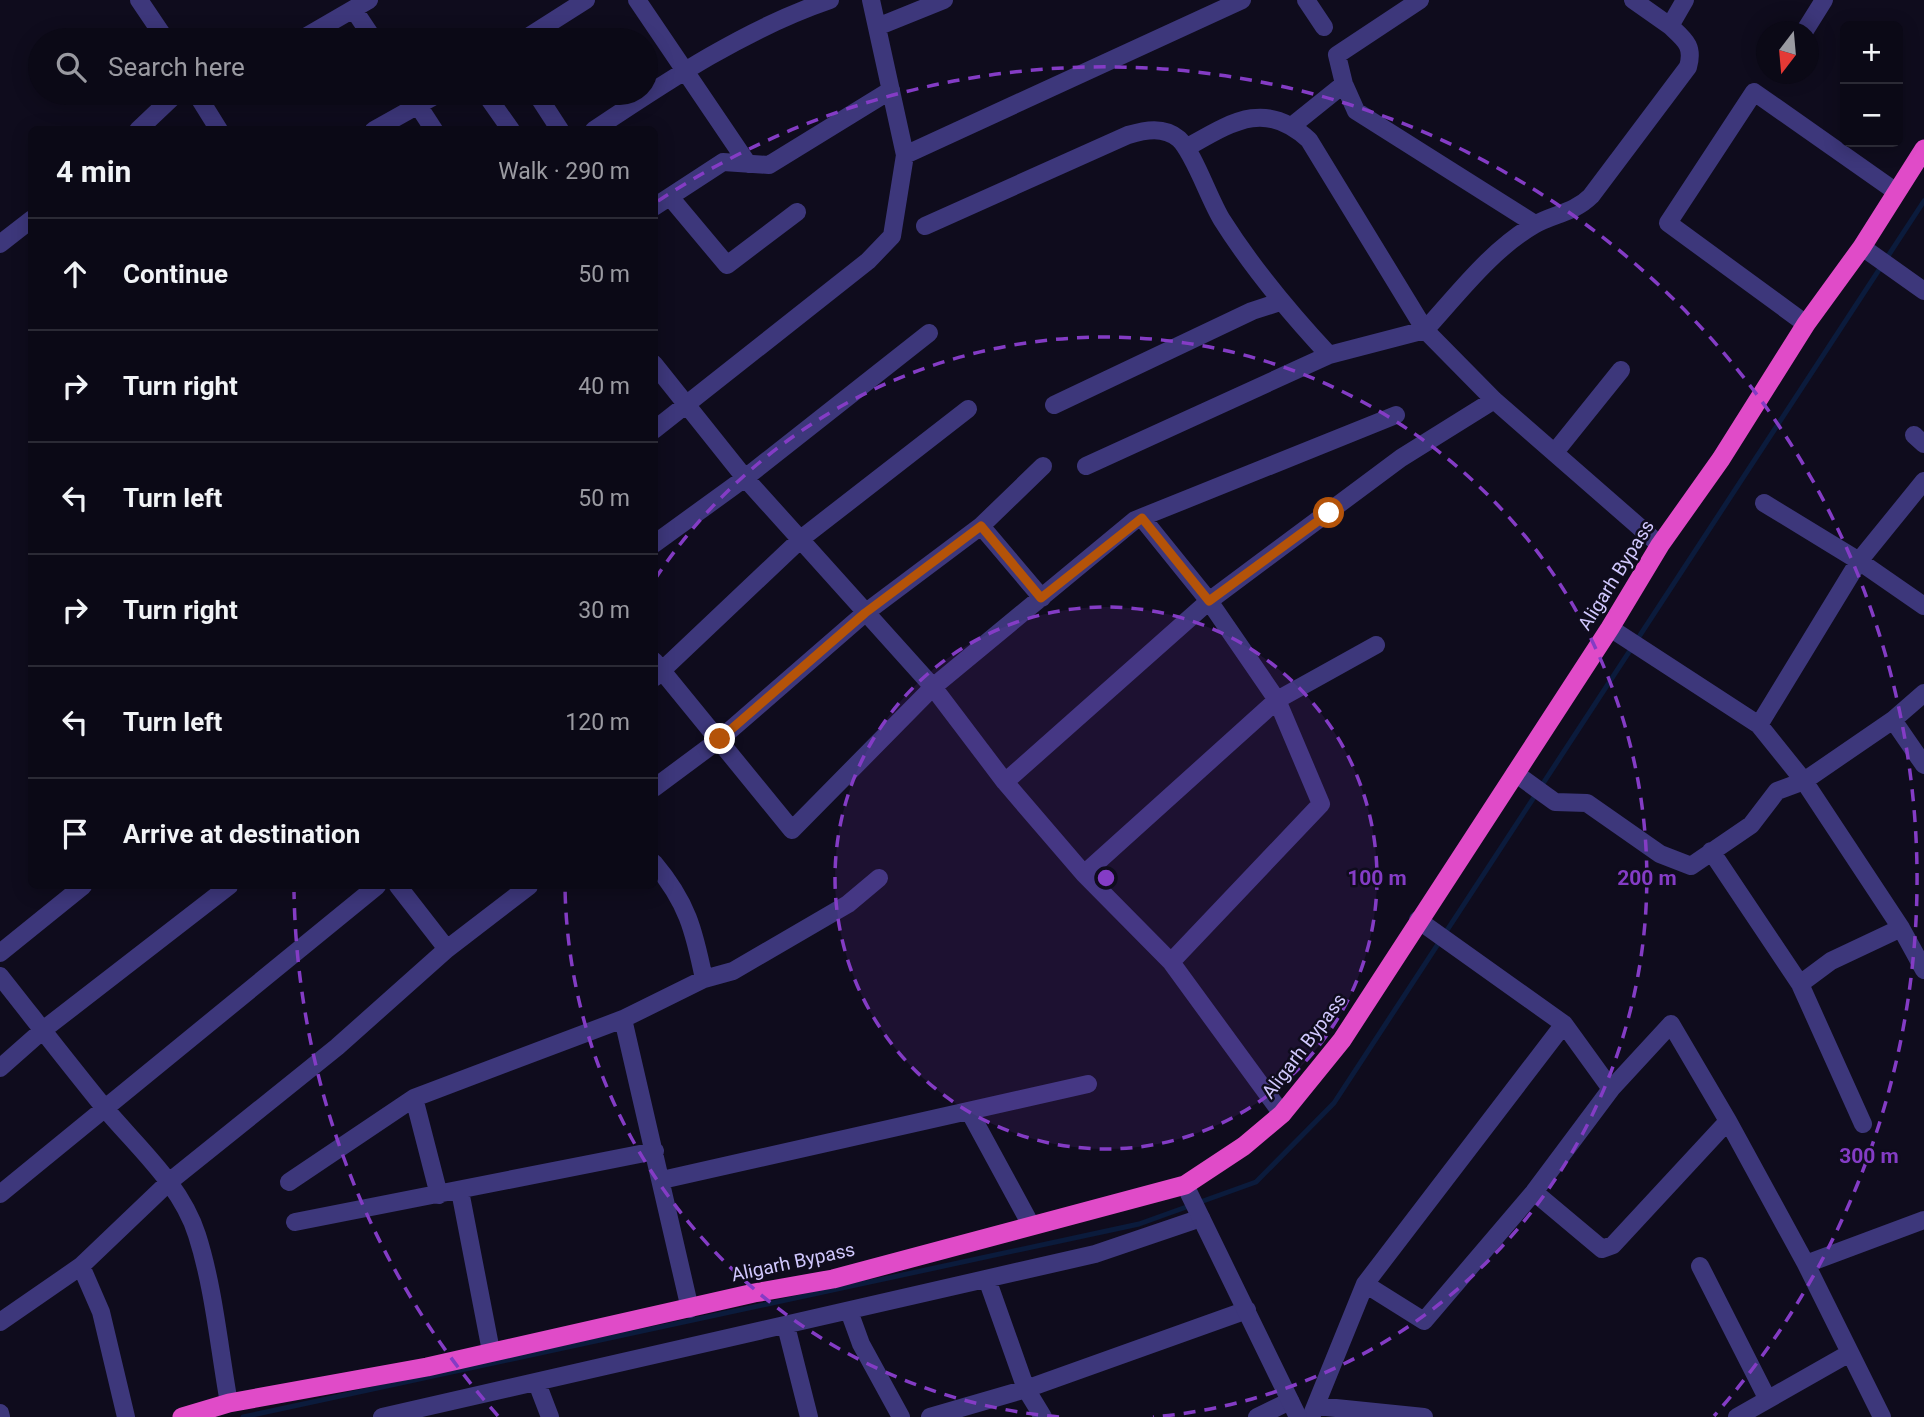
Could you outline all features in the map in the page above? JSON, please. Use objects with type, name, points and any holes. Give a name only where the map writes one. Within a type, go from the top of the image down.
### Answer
[{"type":"highway","name":"Aligarh Bypass","points":[[181,1417],[229,1403],[427,1367],[754,1293],[833,1279],[1031,1225],[1187,1190],[1282,1114],[1342,1040],[1424,924],[1519,776],[1616,633],[1660,545],[1721,459],[1806,324],[1868,251],[1895,191],[1924,149]]},
{"type":"street","points":[[542,28],[586,0]]},
{"type":"street","points":[[637,0],[656,28]]},
{"type":"street","points":[[658,87],[684,70],[795,12],[830,0]]},
{"type":"street","points":[[658,427],[868,261],[892,236],[905,155],[871,0]]},
{"type":"street","points":[[877,27],[944,0]]},
{"type":"street","points":[[905,155],[1242,0]]},
{"type":"street","points":[[1420,0],[1337,55],[1344,84],[1356,111],[1535,224]]},
{"type":"street","points":[[1086,466],[1329,355],[1425,330],[1500,250],[1535,224],[1581,206],[1688,67],[1692,54],[1689,44],[1670,26],[1633,0]]},
{"type":"street","points":[[1670,26],[1685,0]]},
{"type":"street","points":[[1811,21],[1824,0]]},
{"type":"street","points":[[146,2],[160,28]]},
{"type":"street","points":[[1314,2],[1324,27]]},
{"type":"street","points":[[321,28],[361,5],[370,28]]},
{"type":"street","points":[[658,31],[748,163]]},
{"type":"street","points":[[1293,125],[1344,84]]},
{"type":"street","points":[[723,162],[769,165],[891,90]]},
{"type":"street","points":[[1806,324],[1668,223],[1754,92],[1895,191]]},
{"type":"street","points":[[142,126],[164,105]]},
{"type":"street","points":[[205,105],[217,126]]},
{"type":"street","points":[[379,126],[407,105]]},
{"type":"street","points":[[417,105],[431,126]]},
{"type":"street","points":[[493,105],[508,126]]},
{"type":"street","points":[[544,105],[558,126]]},
{"type":"street","points":[[600,126],[632,105]]},
{"type":"street","points":[[1186,148],[1222,128],[1256,116],[1279,119],[1293,125],[1309,140],[1425,330],[1494,400],[1660,545]]},
{"type":"street","points":[[925,226],[1128,135],[1146,130],[1161,130],[1177,138],[1186,148],[1222,219],[1280,302],[1329,355]]},
{"type":"street","points":[[658,204],[723,162],[734,142]]},
{"type":"street","points":[[670,197],[727,265],[797,212]]},
{"type":"street","points":[[0,244],[28,222]]},
{"type":"street","points":[[1868,251],[1924,291]]},
{"type":"street","points":[[1054,405],[1252,311],[1280,302]]},
{"type":"street","points":[[658,541],[745,478],[929,332]]},
{"type":"street","points":[[658,369],[745,478],[802,538],[865,613],[933,687],[1005,782],[1084,874],[1171,962],[1282,1114]]},
{"type":"street","points":[[1555,452],[1621,370]]},
{"type":"street","points":[[1005,782],[1209,601],[1401,458],[1494,400]]},
{"type":"street","points":[[968,409],[802,538],[658,670],[720,739],[792,830],[933,687],[1142,518],[1396,415]]},
{"type":"street","points":[[658,785],[720,739],[865,613],[981,526],[1043,466]]},
{"type":"street","points":[[1759,725],[1859,561],[1924,481]]},
{"type":"street","points":[[1764,503],[1859,561],[1924,606]]},
{"type":"street","points":[[1142,518],[1209,601],[1277,700],[1321,804],[1171,962]]},
{"type":"street","points":[[981,526],[1041,598]]},
{"type":"street","points":[[1616,633],[1759,725],[1804,780],[1901,928],[1924,970]]},
{"type":"street","points":[[1084,874],[1277,700],[1376,645]]},
{"type":"street","points":[[1519,776],[1555,802],[1587,803],[1660,854],[1691,866],[1751,825],[1777,791],[1804,780],[1893,720],[1924,693]]},
{"type":"street","points":[[1893,720],[1924,765]]},
{"type":"street","points":[[1712,851],[1800,984],[1863,1124]]},
{"type":"street","points":[[658,868],[677,890],[695,934],[704,979]]},
{"type":"street","points":[[289,1182],[414,1098],[623,1019],[704,979],[733,971],[848,904],[879,878]]},
{"type":"street","points":[[0,953],[79,889]]},
{"type":"street","points":[[0,1068],[43,1030],[225,889]]},
{"type":"street","points":[[0,1194],[373,889]]},
{"type":"street","points":[[400,889],[447,949]]},
{"type":"street","points":[[0,1322],[81,1266],[169,1182],[337,1047],[447,949],[525,889]]},
{"type":"street","points":[[1424,924],[1564,1024],[1611,1089]]},
{"type":"street","points":[[1800,984],[1831,961],[1901,928]]},
{"type":"street","points":[[0,976],[104,1107],[169,1182],[197,1234],[229,1403]]},
{"type":"street","points":[[623,1019],[691,1308]]},
{"type":"street","points":[[1424,1417],[1314,1411],[1365,1284],[1564,1024]]},
{"type":"street","points":[[1365,1284],[1424,1321],[1534,1192],[1611,1089],[1671,1024],[1728,1121],[1806,1264],[1848,1354],[1882,1417]]},
{"type":"street","points":[[662,1180],[1088,1084]]},
{"type":"street","points":[[414,1098],[439,1195]]},
{"type":"street","points":[[969,1111],[1031,1225]]},
{"type":"street","points":[[1534,1192],[1602,1249],[1613,1245],[1728,1121]]},
{"type":"street","points":[[295,1222],[655,1151]]},
{"type":"street","points":[[1187,1190],[1294,1409],[1257,1417]]},
{"type":"street","points":[[460,1191],[491,1351]]},
{"type":"street","points":[[382,1417],[1095,1254],[1199,1215]]},
{"type":"street","points":[[1806,1264],[1924,1220]]},
{"type":"street","points":[[81,1266],[101,1312],[126,1417]]},
{"type":"street","points":[[1700,1266],[1767,1398]]},
{"type":"street","points":[[987,1279],[1026,1389],[1043,1417]]},
{"type":"street","points":[[930,1417],[1026,1389],[1247,1310]]},
{"type":"street","points":[[849,1311],[861,1344],[901,1417]]},
{"type":"street","points":[[786,1326],[809,1417]]},
{"type":"street","points":[[1737,1417],[1848,1354]]},
{"type":"street","points":[[537,1383],[550,1417]]},
{"type":"waterway","points":[[243,1417],[1139,1224],[1256,1182],[1334,1103],[1924,201]]},
{"type":"route","points":[[720,739],[865,613],[981,526],[1041,598],[1135,520],[1142,518],[1209,601],[1329,513]]}]
